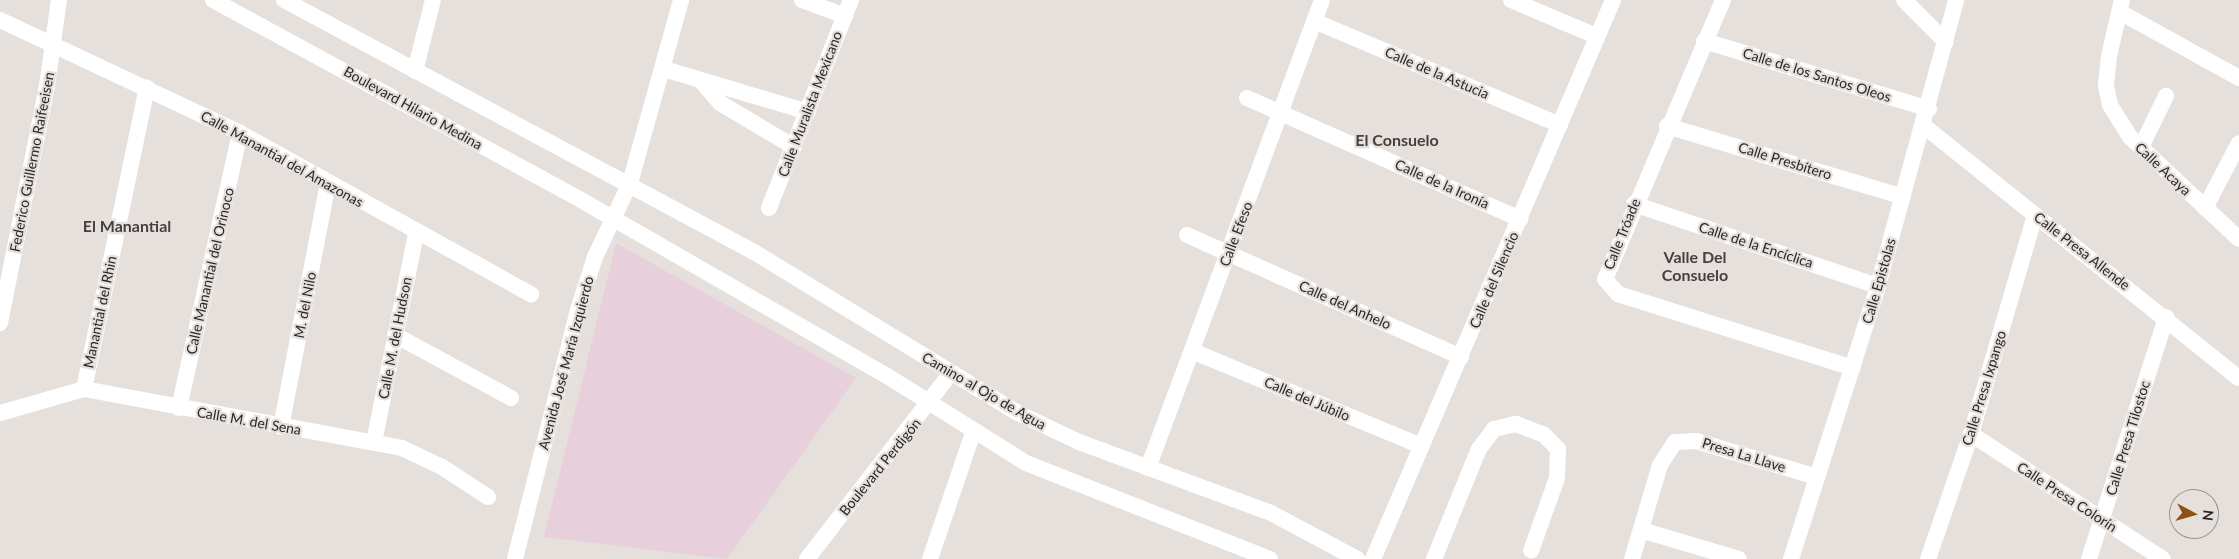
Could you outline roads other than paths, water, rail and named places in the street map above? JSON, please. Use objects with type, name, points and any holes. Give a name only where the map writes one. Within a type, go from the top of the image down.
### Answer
[{"type":"street","name":"Federico Guillermo Raifeeisen","points":[[0,323],[54,44],[59,0]]},
{"type":"street","name":"Boulevard Hilario Medina","points":[[213,0],[612,218]]},
{"type":"street","points":[[284,0],[416,72],[630,183]]},
{"type":"street","points":[[416,72],[433,0]]},
{"type":"street","name":"Avenida José María Izquierdo","points":[[515,559],[578,310],[612,218],[630,183],[664,69],[681,0]]},
{"type":"street","points":[[802,0],[845,16]]},
{"type":"street","name":"Calle Muralista Mexicano","points":[[769,208],[851,0]]},
{"type":"street","name":"Calle Efeso","points":[[1148,468],[1322,0]]},
{"type":"street","points":[[1512,0],[1596,36]]},
{"type":"street","name":"Calle del Silencio","points":[[1373,559],[1461,357],[1612,0]]},
{"type":"street","name":"Calle Tróade","points":[[1723,0],[1607,268],[1608,288],[1853,368]]},
{"type":"street","points":[[1904,0],[1946,42]]},
{"type":"street","name":"Calle Epistolas","points":[[1791,559],[1878,286],[1929,109],[1956,0]]},
{"type":"street","points":[[2121,6],[2239,78]]},
{"type":"street","name":"Calle Acaya","points":[[2121,6],[2106,86],[2118,119],[2141,147],[2239,239]]},
{"type":"street","name":"Calle Manantial del Amazonas","points":[[0,20],[240,133],[416,234],[531,294]]},
{"type":"street","name":"Calle de la Astucia","points":[[1314,21],[1560,125]]},
{"type":"street","name":"Calle de los Santos Oleos","points":[[1704,41],[1929,109]]},
{"type":"street","points":[[664,69],[702,82],[729,86],[808,112]]},
{"type":"street","points":[[702,82],[725,106],[794,147]]},
{"type":"street","name":"Manantial del Rhin","points":[[84,389],[147,88]]},
{"type":"street","points":[[2141,147],[2166,96]]},
{"type":"street","name":"Calle de la Ironía","points":[[1247,98],[1520,219]]},
{"type":"street","name":"Calle Presbítero","points":[[1667,126],[1903,197]]},
{"type":"street","name":"Calle Presa Allende","points":[[1924,126],[2239,378]]},
{"type":"street","name":"Calle Manantial del Orinoco","points":[[179,408],[240,133]]},
{"type":"street","points":[[2205,208],[2239,143]]},
{"type":"street","name":"M. del Nilo","points":[[281,427],[328,183]]},
{"type":"street","name":"Camino al Ojo de Agua","points":[[630,183],[754,252],[950,374],[1079,442],[1271,513],[1357,559]]},
{"type":"street","name":"Calle de la Encíclica","points":[[1634,204],[1878,286]]},
{"type":"street","name":"Calle Presa Ixpango","points":[[1928,559],[1971,434],[2035,215]]},
{"type":"street","points":[[612,218],[931,403],[974,430],[1069,483],[1247,555],[1270,559]]},
{"type":"street","name":"Calle M. del Hudson","points":[[374,442],[416,234]]},
{"type":"street","name":"Calle del Anhelo","points":[[1187,236],[1461,357]]},
{"type":"street","name":"Calle Presa Tilostoc","points":[[2089,559],[2166,318]]},
{"type":"street","points":[[395,335],[511,398]]},
{"type":"street","name":"Calle del Júbilo","points":[[1192,351],[1421,446]]},
{"type":"street","name":"Boulevard Perdigón","points":[[807,559],[931,403],[950,374]]},
{"type":"street","name":"Calle M. del Sena","points":[[0,413],[84,389],[281,427],[374,442],[422,456],[488,497]]},
{"type":"street","points":[[1434,559],[1479,449],[1494,429],[1516,424],[1544,435],[1558,449],[1557,478],[1531,552]]},
{"type":"street","points":[[930,559],[974,430]]},
{"type":"street","name":"Calle Presa Colorín","points":[[1971,434],[2163,559]]},
{"type":"street","name":"Presa La Llave","points":[[1632,559],[1660,465],[1675,442],[1696,441],[1817,477]]},
{"type":"street","points":[[1640,530],[1739,559]]},
{"type":"district","name":"El Consuelo","points":[[1397,140]]},
{"type":"district","name":"El Manantial","points":[[127,226]]},
{"type":"district","name":"Valle Del Consuelo","points":[[1695,266]]}]
